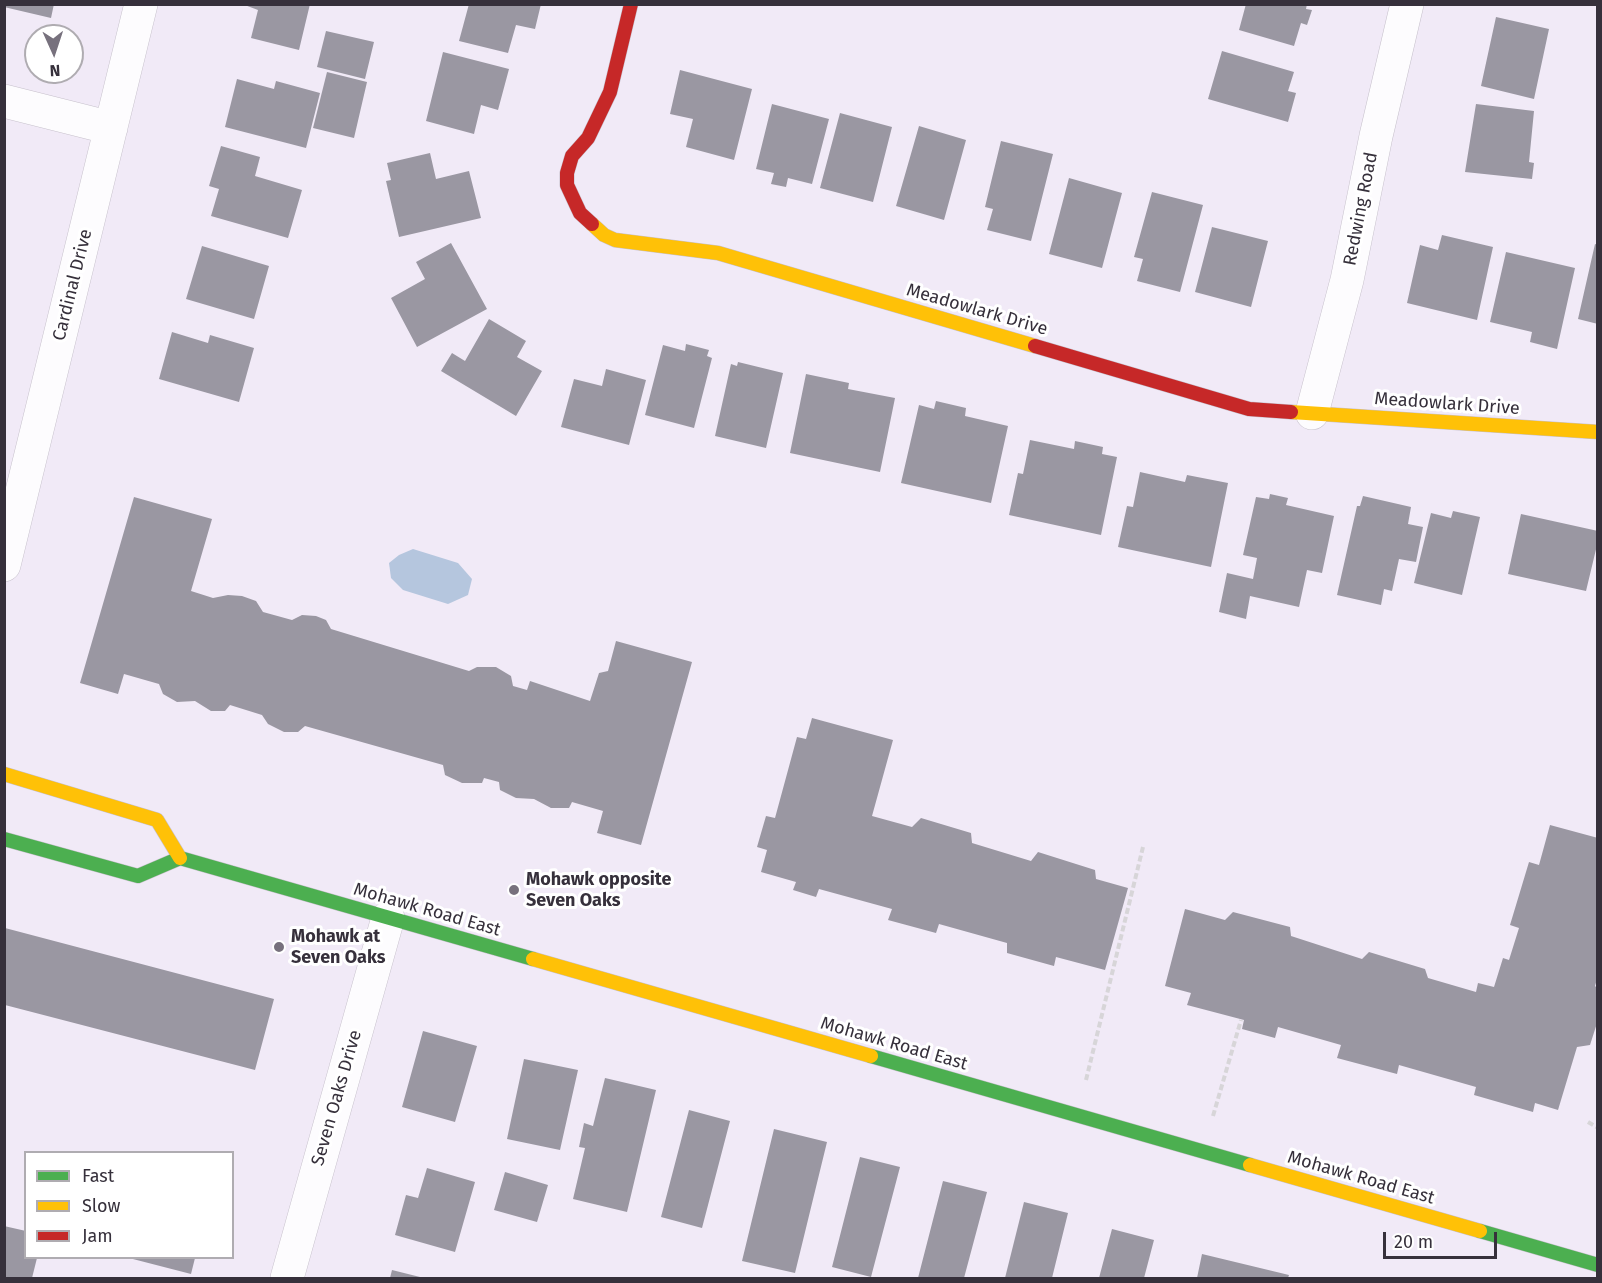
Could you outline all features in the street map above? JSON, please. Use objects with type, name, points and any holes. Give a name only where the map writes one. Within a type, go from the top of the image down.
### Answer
[{"type":"main road","name":"Meadowlark Drive","points":[[631,4],[609,92],[588,138],[572,156],[567,173],[567,185],[580,213],[604,235],[615,240],[718,253],[1250,409],[1598,432]]},
{"type":"main road","points":[[4,774],[157,820],[180,858],[138,876],[4,839]]},
{"type":"main road","name":"Mohawk Road East","points":[[180,858],[1598,1265]]},
{"type":"street","name":"Cardinal Drive","points":[[4,565],[141,4]]},
{"type":"street","name":"Redwing Road","points":[[1312,413],[1347,280],[1376,136],[1407,4]]},
{"type":"street","points":[[4,101],[111,128]]},
{"type":"street","name":"Seven Oaks Drive","points":[[287,1278],[388,918]]},
{"type":"path","points":[[1077,1116],[1143,847]]},
{"type":"path","points":[[1203,1152],[1241,1020]]},
{"type":"path","points":[[1588,1122],[1598,1128]]},
{"type":"water","points":[[413,549],[458,563],[472,579],[468,595],[448,604],[403,590],[391,578],[389,563],[399,555]]},
{"type":"building","points":[[4,4],[54,4],[51,18],[4,7]]},
{"type":"building","points":[[242,4],[310,4],[299,50],[251,38],[258,10]]},
{"type":"building","points":[[469,4],[541,4],[535,29],[516,25],[508,53],[459,41]]},
{"type":"building","points":[[1246,4],[1307,4],[1306,9],[1312,10],[1307,25],[1301,23],[1294,46],[1239,30]]},
{"type":"building","points":[[1496,17],[1549,29],[1534,99],[1481,86]]},
{"type":"building","points":[[326,31],[374,42],[365,79],[317,67]]},
{"type":"building","points":[[1222,51],[1294,72],[1288,91],[1296,93],[1288,122],[1208,99]]},
{"type":"building","points":[[443,52],[509,69],[498,110],[481,105],[474,134],[426,121]]},
{"type":"building","points":[[680,70],[752,89],[734,160],[686,147],[693,119],[670,114]]},
{"type":"building","points":[[327,72],[367,82],[354,138],[313,128]]},
{"type":"building","points":[[237,79],[274,89],[276,81],[320,93],[306,148],[225,127]]},
{"type":"building","points":[[772,104],[829,119],[812,184],[788,178],[786,187],[771,184],[774,173],[756,169]]},
{"type":"building","points":[[1476,104],[1534,111],[1529,162],[1534,163],[1532,179],[1465,172]]},
{"type":"building","points":[[840,113],[892,127],[873,202],[820,188]]},
{"type":"building","points":[[919,126],[966,140],[944,220],[896,206]]},
{"type":"building","points":[[1001,141],[1053,154],[1031,241],[987,230],[993,209],[985,207]]},
{"type":"building","points":[[221,146],[260,157],[255,176],[302,190],[288,238],[211,216],[219,189],[209,186]]},
{"type":"building","points":[[430,153],[436,179],[469,171],[481,218],[399,237],[386,181],[391,180],[387,163]]},
{"type":"building","points":[[1069,178],[1122,193],[1102,268],[1049,254]]},
{"type":"building","points":[[1152,192],[1203,205],[1180,292],[1137,281],[1143,259],[1134,257]]},
{"type":"building","points":[[1212,227],[1268,241],[1251,307],[1195,292]]},
{"type":"building","points":[[1442,235],[1493,247],[1477,320],[1407,303],[1420,245],[1438,250]]},
{"type":"building","points":[[451,243],[487,309],[417,347],[391,298],[425,279],[416,262]]},
{"type":"building","points":[[1595,244],[1598,245],[1598,324],[1578,319]]},
{"type":"building","points":[[202,246],[269,266],[254,319],[186,299]]},
{"type":"building","points":[[1506,252],[1575,268],[1557,349],[1530,342],[1532,332],[1490,322]]},
{"type":"building","points":[[489,319],[526,341],[517,357],[542,371],[516,416],[441,371],[452,353],[465,361]]},
{"type":"building","points":[[172,332],[208,343],[210,335],[254,348],[239,402],[159,379]]},
{"type":"building","points":[[686,344],[709,350],[707,356],[712,358],[694,428],[645,415],[663,345],[685,351]]},
{"type":"building","points":[[738,362],[783,373],[766,448],[715,436],[731,364],[737,366]]},
{"type":"building","points":[[606,369],[646,380],[629,445],[561,427],[574,379],[602,386]]},
{"type":"building","points":[[806,374],[849,383],[848,389],[895,398],[880,472],[790,453]]},
{"type":"building","points":[[936,401],[966,408],[965,416],[1008,426],[991,503],[901,483],[919,405],[934,409]]},
{"type":"building","points":[[1030,440],[1074,449],[1075,441],[1103,447],[1102,454],[1117,457],[1101,535],[1009,515],[1018,473],[1023,474]]},
{"type":"building","points":[[1140,472],[1185,482],[1187,475],[1228,483],[1211,567],[1118,547],[1127,506],[1133,507]]},
{"type":"building","points":[[1270,494],[1288,498],[1286,505],[1334,516],[1322,573],[1307,570],[1299,607],[1250,596],[1246,619],[1219,612],[1227,573],[1253,579],[1257,558],[1243,555],[1256,497],[1269,499]]},
{"type":"building","points":[[1363,496],[1411,507],[1408,524],[1423,527],[1416,562],[1399,559],[1392,591],[1384,589],[1381,605],[1337,595],[1357,506],[1360,506]]},
{"type":"building","points":[[134,497],[212,519],[191,591],[213,598],[228,595],[242,596],[256,601],[263,612],[292,620],[302,615],[316,616],[326,620],[331,629],[469,671],[477,667],[496,667],[511,676],[513,686],[527,690],[530,681],[590,701],[599,673],[608,671],[616,641],[692,662],[641,845],[597,833],[603,811],[572,802],[569,808],[551,808],[534,799],[516,798],[500,790],[499,782],[484,778],[482,783],[462,783],[445,775],[443,765],[305,726],[298,732],[284,732],[268,724],[262,715],[230,705],[225,711],[211,711],[195,701],[177,702],[163,694],[159,684],[124,674],[118,694],[80,683]]},
{"type":"building","points":[[1453,511],[1480,517],[1462,595],[1414,583],[1431,513],[1451,518]]},
{"type":"building","points":[[1521,514],[1598,531],[1598,541],[1586,591],[1508,574]]},
{"type":"building","points":[[812,718],[893,740],[872,816],[912,827],[921,818],[971,833],[972,843],[1031,861],[1038,852],[1095,870],[1096,879],[1128,888],[1105,970],[1056,957],[1054,966],[1007,953],[1007,943],[939,924],[936,933],[888,920],[892,909],[819,889],[816,897],[793,890],[796,882],[761,872],[767,850],[757,847],[766,816],[775,818],[797,737],[806,739]]},
{"type":"building","points":[[1550,825],[1598,838],[1598,976],[1595,986],[1598,989],[1598,1020],[1590,1045],[1577,1047],[1558,1110],[1535,1103],[1533,1112],[1474,1095],[1476,1087],[1399,1065],[1397,1074],[1337,1058],[1341,1045],[1278,1027],[1275,1038],[1242,1029],[1244,1020],[1187,1005],[1191,993],[1165,986],[1185,909],[1225,920],[1233,912],[1290,927],[1291,936],[1362,959],[1369,952],[1425,969],[1428,978],[1476,992],[1478,983],[1494,987],[1503,958],[1509,960],[1519,928],[1510,925],[1529,862],[1539,865]]},
{"type":"building","points":[[5,928],[274,999],[255,1070],[5,1005]]},
{"type":"building","points":[[423,1031],[477,1046],[455,1122],[402,1107]]},
{"type":"building","points":[[524,1059],[578,1070],[560,1150],[507,1139]]},
{"type":"building","points":[[605,1078],[656,1090],[627,1212],[573,1199],[585,1148],[579,1147],[584,1123],[593,1126]]},
{"type":"building","points":[[689,1110],[730,1121],[702,1228],[661,1217]]},
{"type":"building","points":[[774,1129],[827,1142],[795,1273],[742,1261]]},
{"type":"building","points":[[860,1157],[900,1167],[871,1277],[832,1267]]},
{"type":"building","points":[[427,1168],[475,1182],[455,1252],[395,1235],[406,1195],[418,1198]]},
{"type":"building","points":[[505,1172],[548,1185],[537,1222],[494,1210]]},
{"type":"building","points":[[943,1181],[987,1192],[964,1278],[918,1278]]},
{"type":"building","points":[[1024,1202],[1068,1213],[1052,1278],[1005,1278]]},
{"type":"building","points":[[4,1226],[24,1231],[24,1259],[37,1259],[32,1278],[4,1278]]},
{"type":"building","points":[[1112,1229],[1154,1240],[1144,1278],[1099,1278]]},
{"type":"building","points":[[1202,1254],[1289,1275],[1288,1278],[1197,1278]]},
{"type":"building","points":[[133,1259],[195,1259],[191,1274]]},
{"type":"building","points":[[392,1270],[424,1278],[390,1278]]},
{"type":"traffic: fast","points":[[4,839],[138,876],[180,858],[533,959]]},
{"type":"traffic: fast","points":[[871,1056],[1250,1165]]},
{"type":"traffic: fast","points":[[1480,1231],[1598,1265]]},
{"type":"traffic: slow","points":[[592,224],[604,235],[615,240],[718,253],[1035,346]]},
{"type":"traffic: slow","points":[[1291,412],[1598,432]]},
{"type":"traffic: slow","points":[[4,774],[157,820],[180,858]]},
{"type":"traffic: slow","points":[[533,959],[871,1056]]},
{"type":"traffic: slow","points":[[1250,1165],[1480,1231]]},
{"type":"traffic: jam","points":[[592,224],[580,213],[567,185],[567,173],[572,156],[588,138],[610,92],[631,4]]},
{"type":"traffic: jam","points":[[1035,346],[1249,409],[1291,412]]},
{"type":"place","name":"Mohawk opposite Seven Oaks","points":[[514,890]]},
{"type":"place","name":"Mohawk at Seven Oaks","points":[[279,947]]}]
